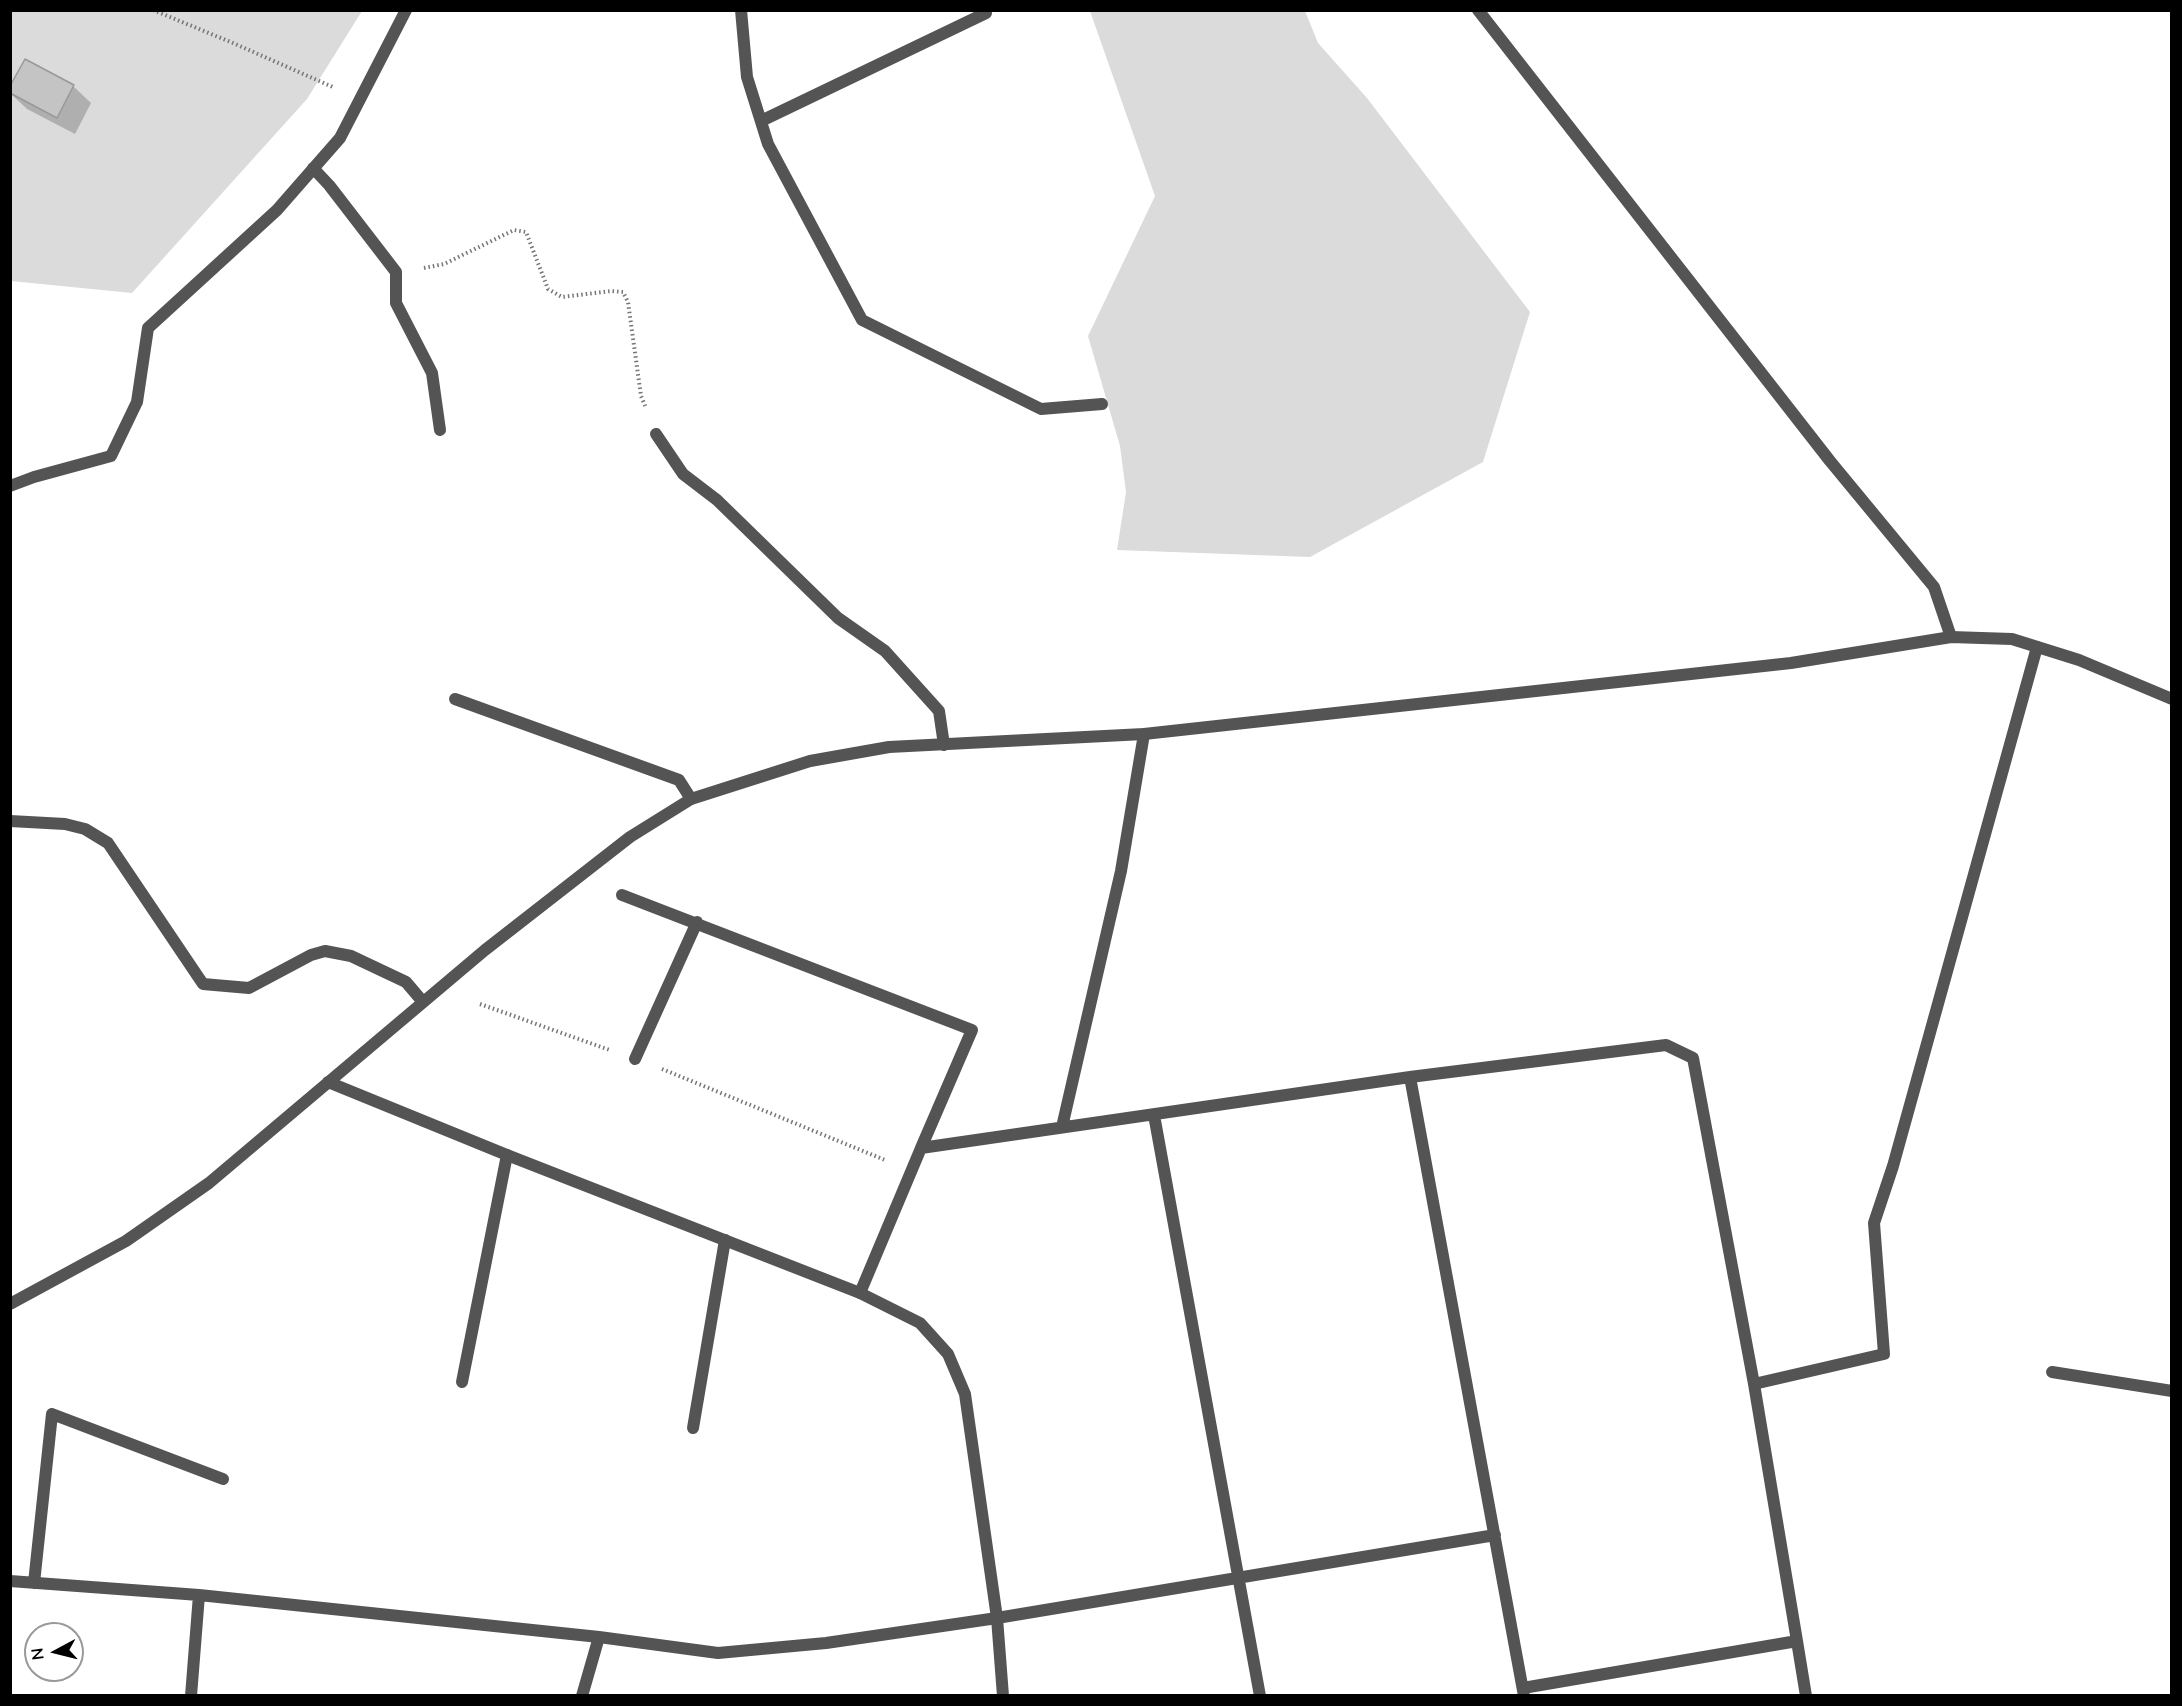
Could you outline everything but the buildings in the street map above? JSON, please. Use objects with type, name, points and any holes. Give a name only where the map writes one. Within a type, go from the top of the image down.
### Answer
[{"type":"street","points":[[10,486],[111,456],[137,402],[148,328],[277,210],[340,138],[406,10]]},
{"type":"street","points":[[741,10],[747,78],[768,144],[862,320],[1041,409],[1102,404]]},
{"type":"street","points":[[1478,10],[1830,461],[1934,587],[1951,636]]},
{"type":"street","points":[[761,121],[986,13]]},
{"type":"street","points":[[313,168],[330,185],[396,272],[396,303],[432,373],[440,430]]},
{"type":"street","points":[[656,434],[683,474],[717,500],[838,618],[885,651],[939,711],[944,745]]},
{"type":"street","points":[[10,1304],[126,1241],[209,1183],[423,1002],[579,875],[630,837],[692,799],[810,760],[889,747],[1144,734],[1791,663],[1951,636],[2012,639],[2079,660],[2172,699]]},
{"type":"street","points":[[1754,1384],[1884,1354],[1874,1223],[1896,1154],[2037,647]]},
{"type":"street","points":[[455,699],[679,780],[692,799]]},
{"type":"street","points":[[1062,1127],[1121,871],[1144,734]]},
{"type":"street","points":[[10,821],[65,824],[85,829],[108,843],[203,984],[249,988],[311,955],[325,951],[351,956],[406,982],[423,1002]]},
{"type":"street","points":[[622,895],[972,1030],[860,1293]]},
{"type":"street","points":[[635,1059],[697,922]]},
{"type":"street","points":[[921,1148],[1410,1077],[1666,1045],[1693,1058],[1754,1384],[1806,1695]]},
{"type":"street","points":[[1410,1077],[1524,1692],[1797,1641]]},
{"type":"street","points":[[328,1082],[507,1155],[860,1293],[920,1323],[948,1354],[965,1394],[997,1618],[1003,1695]]},
{"type":"street","points":[[1154,1115],[1260,1695]]},
{"type":"street","points":[[462,1382],[507,1155]]},
{"type":"street","points":[[693,1428],[725,1240]]},
{"type":"street","points":[[2052,1372],[2172,1391]]},
{"type":"street","points":[[34,1583],[52,1414],[222,1479]]},
{"type":"street","points":[[10,1581],[199,1594],[599,1637],[718,1653],[826,1643],[997,1618],[1495,1534]]},
{"type":"street","points":[[191,1695],[199,1594]]},
{"type":"street","points":[[582,1695],[599,1637]]},
{"type":"path","points":[[153,10],[360,99]]},
{"type":"path","points":[[396,272],[444,264],[514,230],[526,232],[548,289],[562,297],[610,291],[623,292],[628,302],[641,396],[656,434]]},
{"type":"path","points":[[480,1004],[635,1059],[911,1171]]},
{"type":"shaded area","points":[[11,11],[362,11],[307,99],[132,293],[11,281]]},
{"type":"shaded area","points":[[1090,11],[1305,11],[1318,43],[1367,98],[1530,312],[1483,462],[1310,557],[1117,550],[1126,492],[1120,446],[1088,336],[1155,196]]}]
